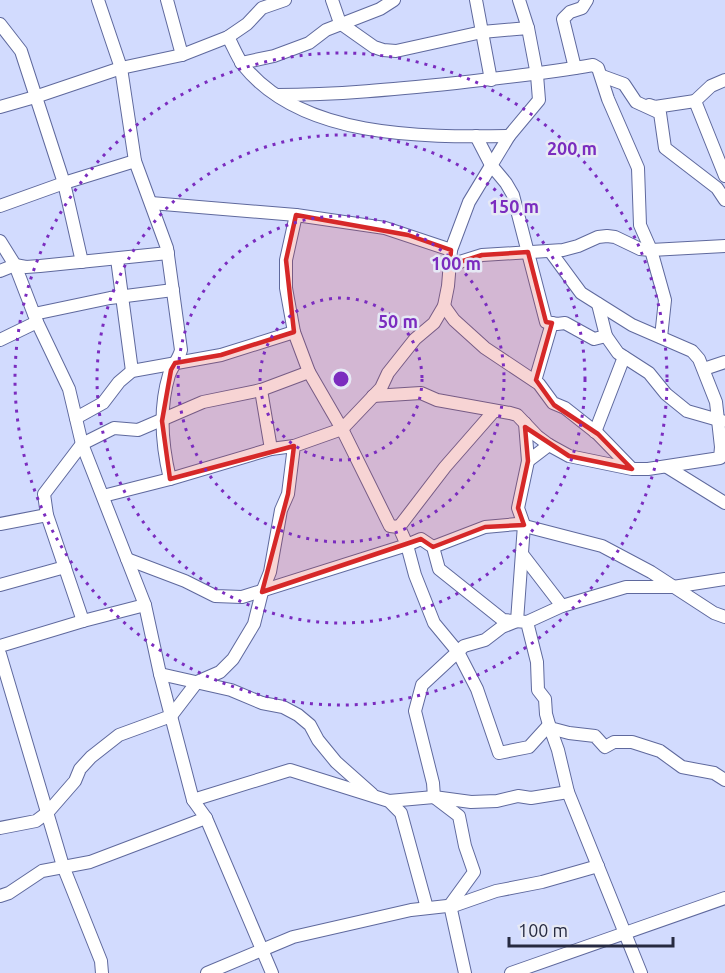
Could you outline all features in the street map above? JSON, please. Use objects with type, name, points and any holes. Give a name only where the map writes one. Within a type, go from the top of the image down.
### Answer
[{"type":"street","points":[[98,0],[121,68],[135,161],[164,234],[168,253],[181,350],[168,377],[162,421],[170,479]]},
{"type":"street","points":[[167,0],[182,55]]},
{"type":"street","points":[[0,107],[121,68],[182,55],[228,37],[247,24],[261,4],[285,0]]},
{"type":"street","points":[[332,0],[340,23],[374,47],[383,50],[396,51],[482,32],[528,28]]},
{"type":"street","points":[[241,63],[274,56],[309,43],[326,30],[380,9],[394,0]]},
{"type":"street","points":[[476,0],[491,80]]},
{"type":"street","points":[[103,496],[271,449],[294,446],[342,429],[381,387],[388,373],[408,348],[434,323],[444,306],[451,250],[469,202],[509,136],[539,100],[528,28],[519,0]]},
{"type":"street","points":[[575,68],[563,19],[570,12],[582,8],[587,0]]},
{"type":"street","points":[[0,24],[21,51],[64,183],[82,262]]},
{"type":"street","points":[[228,37],[241,63],[251,74],[277,95],[315,115],[389,133],[509,136]]},
{"type":"street","points":[[277,95],[343,93],[537,75],[593,65],[598,68],[608,99],[638,168],[640,225],[651,250],[665,300],[661,338]]},
{"type":"street","points":[[602,76],[624,84],[636,102],[660,114],[665,148],[717,188],[725,200]]},
{"type":"street","points":[[636,102],[655,107],[695,101],[711,86],[725,80]]},
{"type":"street","points":[[695,101],[725,177]]},
{"type":"street","points":[[476,136],[491,165],[513,195],[546,322],[564,323],[594,339],[606,336]]},
{"type":"street","points":[[0,206],[135,161]]},
{"type":"street","points":[[688,165],[725,177]]},
{"type":"street","points":[[151,203],[296,215],[385,228],[451,250]]},
{"type":"street","points":[[296,215],[286,260],[286,288],[294,332],[309,372],[342,429],[390,526],[399,527]]},
{"type":"street","points":[[450,265],[482,255],[550,251],[578,246],[598,237],[607,236],[615,237],[633,247],[651,250],[725,246]]},
{"type":"street","points":[[0,241],[15,265],[36,318],[69,389],[82,444],[145,605],[160,674],[193,800],[206,818],[272,973]]},
{"type":"street","points":[[373,396],[421,393],[437,400],[517,415],[549,445],[569,456],[632,469],[648,470],[720,459],[721,421],[699,359],[692,351],[632,325],[598,304],[575,287],[550,251]]},
{"type":"street","points":[[0,271],[15,265],[26,267],[168,253]]},
{"type":"street","points":[[117,259],[132,371]]},
{"type":"street","points":[[0,340],[36,318],[123,296],[173,290]]},
{"type":"street","points":[[598,304],[606,336],[618,353],[649,373],[666,394],[687,411],[721,421]]},
{"type":"street","points":[[444,306],[484,348],[543,387],[553,404],[565,408],[595,432],[632,469]]},
{"type":"street","points":[[535,381],[552,323]]},
{"type":"street","points":[[76,418],[103,403],[119,382],[132,371],[221,356],[294,332]]},
{"type":"street","points":[[595,432],[624,357]]},
{"type":"street","points":[[704,369],[725,362]]},
{"type":"street","points":[[83,621],[47,515],[44,494],[82,444],[114,428],[138,430],[203,402],[261,390],[309,372]]},
{"type":"street","points":[[261,390],[271,449]]},
{"type":"street","points":[[399,527],[445,467],[494,411]]},
{"type":"street","points":[[525,423],[528,461],[518,508],[524,525],[522,622],[537,662],[538,690],[545,699],[549,725],[558,750],[568,792],[641,973]]},
{"type":"street","points":[[528,461],[549,445]]},
{"type":"street","points":[[0,828],[36,821],[75,781],[80,769],[119,735],[171,716],[197,682],[220,672],[233,659],[254,624],[262,592],[270,573],[281,510],[288,494],[294,446]]},
{"type":"street","points":[[667,466],[725,503]]},
{"type":"street","points":[[0,524],[47,515]]},
{"type":"street","points":[[433,547],[485,527],[524,525],[602,546],[651,572],[714,613],[725,616]]},
{"type":"street","points":[[399,527],[434,623],[458,652],[477,689],[499,753],[529,747],[549,725]]},
{"type":"street","points":[[127,559],[215,596],[242,597],[421,539],[433,547],[439,569],[503,620],[522,622]]},
{"type":"street","points":[[522,554],[562,606]]},
{"type":"street","points":[[0,585],[65,567]]},
{"type":"street","points":[[465,973],[450,906],[474,872],[465,846],[459,816],[434,797],[431,773],[415,711],[422,685],[464,646],[485,640],[502,627],[522,622],[562,606],[626,587],[673,587],[725,579]]},
{"type":"street","points":[[0,646],[145,605]]},
{"type":"street","points":[[0,654],[46,813],[63,866],[101,961],[102,973]]},
{"type":"street","points":[[160,674],[231,690],[262,703],[283,707],[298,715],[310,725],[318,740],[336,762],[375,796]]},
{"type":"street","points":[[549,725],[555,731],[595,736],[605,747],[614,742],[632,742],[660,751],[682,767],[714,773],[725,780]]},
{"type":"street","points":[[193,800],[290,770],[389,801],[434,797],[471,802],[497,801],[518,796],[531,798],[568,792]]},
{"type":"street","points":[[389,801],[401,813],[427,908]]},
{"type":"street","points":[[0,896],[9,893],[42,871],[90,862],[206,818]]},
{"type":"street","points":[[207,973],[293,937],[427,908],[450,906],[496,891],[542,882],[598,866]]},
{"type":"street","points":[[511,973],[725,898]]},
{"type":"highlighted area","points":[[296,215],[408,235],[451,250],[450,265],[482,255],[528,252],[546,322],[552,323],[536,380],[554,405],[598,434],[632,469],[569,456],[525,427],[528,461],[518,508],[524,525],[485,527],[433,547],[421,539],[262,592],[288,494],[294,446],[170,479],[162,421],[171,370],[175,363],[221,355],[294,332],[286,260]]}]
